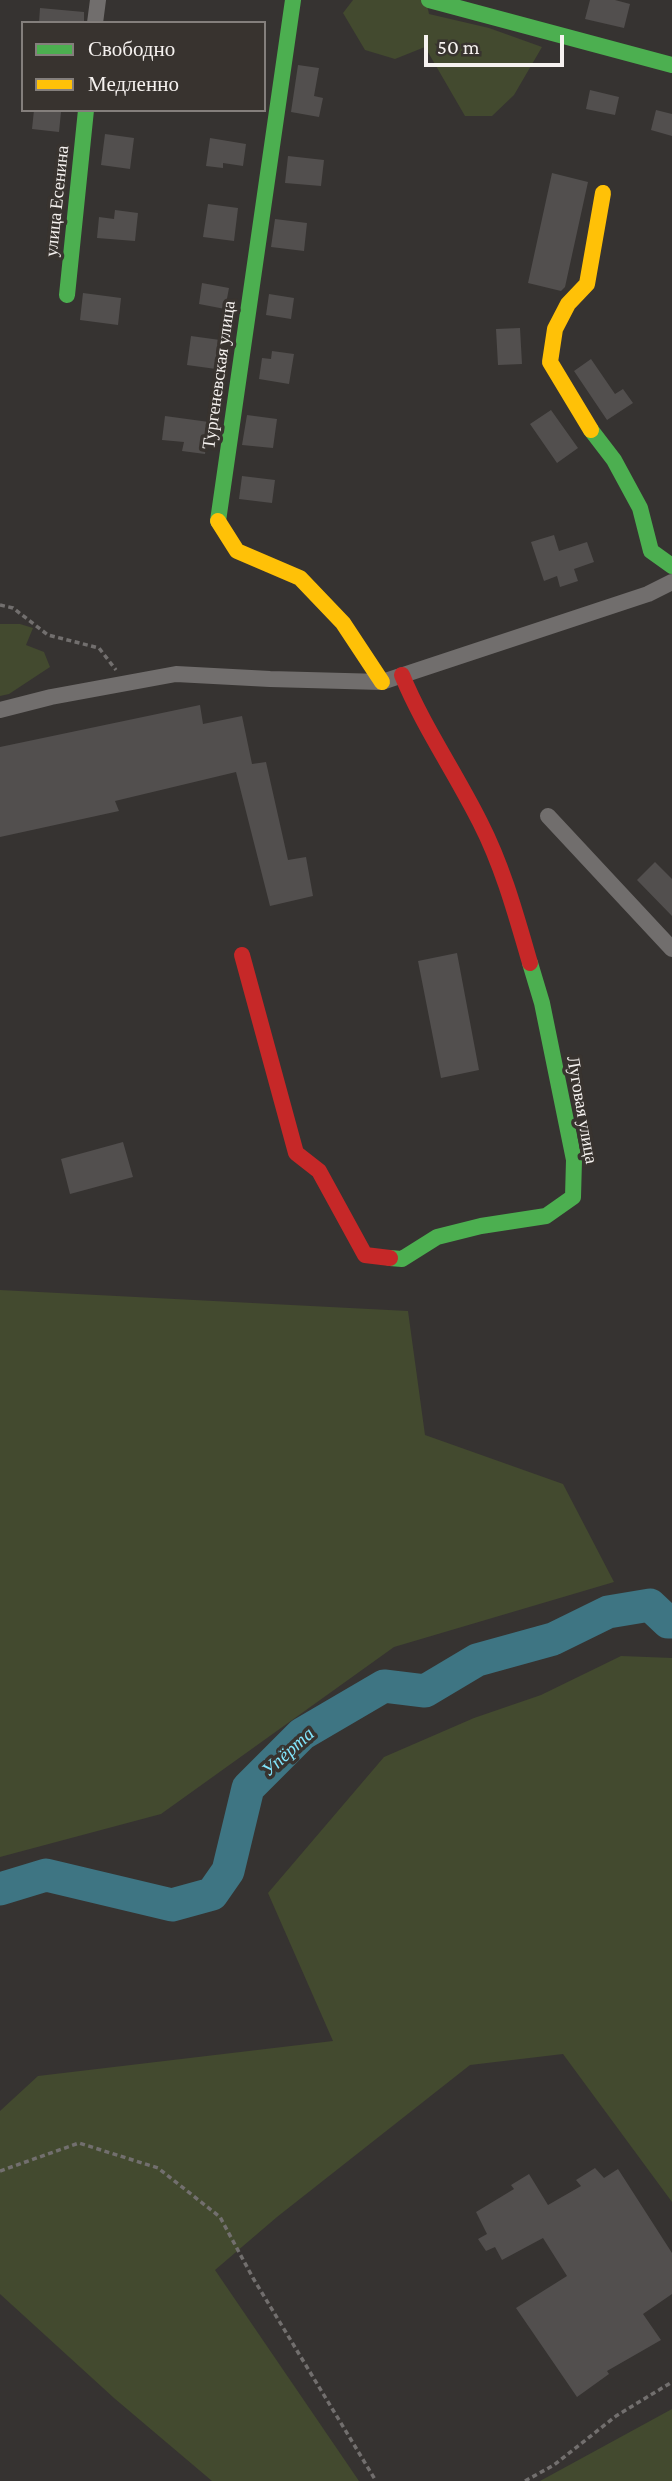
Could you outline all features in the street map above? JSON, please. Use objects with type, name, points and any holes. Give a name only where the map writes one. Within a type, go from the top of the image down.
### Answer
[{"type":"street","points":[[95,21],[98,0]]},
{"type":"street","name":"Тургеневская улица","points":[[292,0],[217,520],[237,551],[300,578],[343,624],[382,682]]},
{"type":"street","points":[[429,0],[672,65]]},
{"type":"street","name":"улица Есенина","points":[[67,295],[86,112]]},
{"type":"street","points":[[603,193],[587,284],[568,304],[555,329],[550,362],[586,423],[614,460],[640,508],[651,551],[672,566]]},
{"type":"street","points":[[0,710],[51,697],[176,674],[382,682],[648,594],[672,582]]},
{"type":"street","name":"Луговая улица","points":[[242,955],[296,1153],[319,1171],[365,1255],[402,1259],[437,1237],[481,1226],[545,1216],[573,1197],[574,1160],[545,1016],[505,877],[480,822],[412,702],[402,675]]},
{"type":"street","points":[[548,816],[672,949]]},
{"type":"path","points":[[0,605],[13,608],[48,635],[99,648],[127,683]]},
{"type":"path","points":[[0,2171],[79,2143],[158,2168],[220,2217],[253,2278],[376,2481]]},
{"type":"path","points":[[525,2481],[554,2465],[616,2416],[672,2382]]},
{"type":"green space","points":[[353,0],[426,0],[429,14],[489,28],[542,47],[514,95],[492,116],[465,116],[425,47],[395,59],[365,50],[343,13]]},
{"type":"green space","points":[[0,624],[20,624],[33,628],[26,645],[44,652],[50,667],[9,694],[0,696]]},
{"type":"green space","points":[[0,1290],[408,1311],[425,1435],[563,1484],[614,1582],[394,1647],[161,1814],[0,1857]]},
{"type":"green space","points":[[621,1656],[672,1658],[672,2202],[563,2054],[470,2065],[277,2217],[215,2270],[359,2481],[212,2481],[114,2398],[0,2294],[0,2111],[38,2076],[333,2041],[268,1893],[384,1757],[474,1718],[541,1695]]},
{"type":"green space","points":[[672,2409],[672,2481],[540,2481]]},
{"type":"building","points":[[590,0],[615,0],[630,4],[624,28],[585,19]]},
{"type":"building","points":[[40,8],[84,12],[84,21],[39,21]]},
{"type":"building","points":[[298,65],[319,68],[314,96],[323,98],[319,117],[291,112]]},
{"type":"building","points":[[590,90],[619,97],[615,115],[586,109]]},
{"type":"building","points":[[656,110],[672,114],[672,136],[651,130]]},
{"type":"building","points":[[34,112],[61,112],[59,132],[32,129]]},
{"type":"building","points":[[105,134],[134,138],[130,169],[101,165]]},
{"type":"building","points":[[210,138],[246,144],[243,166],[223,163],[223,168],[206,166]]},
{"type":"building","points":[[288,156],[324,160],[321,186],[285,183]]},
{"type":"building","points":[[552,173],[588,182],[565,287],[561,291],[528,283]]},
{"type":"building","points":[[208,204],[238,208],[234,241],[203,237]]},
{"type":"building","points":[[115,210],[138,213],[135,241],[97,238],[99,217],[114,219]]},
{"type":"building","points":[[275,219],[307,223],[304,251],[271,247]]},
{"type":"building","points":[[202,283],[229,288],[225,309],[199,304]]},
{"type":"building","points":[[83,293],[121,298],[118,325],[80,320]]},
{"type":"building","points":[[269,294],[294,298],[291,319],[266,315]]},
{"type":"building","points":[[520,328],[522,364],[498,365],[496,329]]},
{"type":"building","points":[[191,336],[220,340],[216,369],[187,365]]},
{"type":"building","points":[[272,351],[294,354],[289,384],[259,379],[262,358],[271,359]]},
{"type":"building","points":[[591,359],[615,394],[623,389],[633,403],[607,420],[574,371]]},
{"type":"building","points":[[551,410],[578,448],[557,463],[530,424]]},
{"type":"building","points":[[247,415],[277,419],[273,448],[242,445]]},
{"type":"building","points":[[165,416],[209,422],[205,454],[182,451],[184,442],[162,440]]},
{"type":"building","points":[[242,476],[275,480],[272,503],[239,499]]},
{"type":"building","points":[[554,535],[559,551],[587,542],[594,562],[574,569],[578,581],[560,587],[557,576],[544,581],[531,542]]},
{"type":"building","points":[[200,705],[203,724],[242,716],[252,764],[266,762],[288,860],[306,857],[313,896],[270,906],[236,772],[115,801],[119,811],[0,837],[0,747]]},
{"type":"building","points":[[655,862],[672,879],[672,916],[637,880]]},
{"type":"building","points":[[457,953],[479,1070],[441,1078],[418,961]]},
{"type":"building","points":[[123,1142],[133,1177],[70,1194],[61,1159]]},
{"type":"building","points":[[595,2168],[604,2178],[618,2169],[672,2253],[672,2294],[643,2314],[661,2340],[607,2371],[609,2374],[577,2397],[516,2308],[567,2276],[543,2238],[502,2260],[495,2247],[486,2251],[478,2239],[487,2234],[476,2212],[514,2189],[511,2185],[529,2174],[548,2205],[581,2186],[576,2180]]},
{"type":"waterway","name":"Упёрта","points":[[0,1889],[46,1875],[172,1905],[212,1894],[228,1871],[248,1788],[302,1734],[384,1686],[425,1691],[477,1660],[553,1639],[608,1612],[650,1605],[668,1622],[672,1622]]},
{"type":"traffic: fast","points":[[218,521],[293,0]]},
{"type":"traffic: fast","points":[[429,0],[672,65]]},
{"type":"traffic: fast","points":[[67,295],[86,112]]},
{"type":"traffic: fast","points":[[591,430],[614,460],[640,508],[651,551],[672,566]]},
{"type":"traffic: fast","points":[[390,1258],[402,1259],[437,1237],[481,1226],[546,1216],[573,1197],[574,1160],[542,1003],[530,963]]},
{"type":"traffic: slow","points":[[591,430],[550,362],[555,329],[568,304],[587,284],[603,193]]},
{"type":"traffic: slow","points":[[218,521],[237,551],[300,578],[343,623],[382,682]]},
{"type":"traffic: jam","points":[[402,675],[496,856],[530,963]]},
{"type":"traffic: jam","points":[[242,955],[296,1153],[319,1171],[365,1255],[390,1258]]}]
